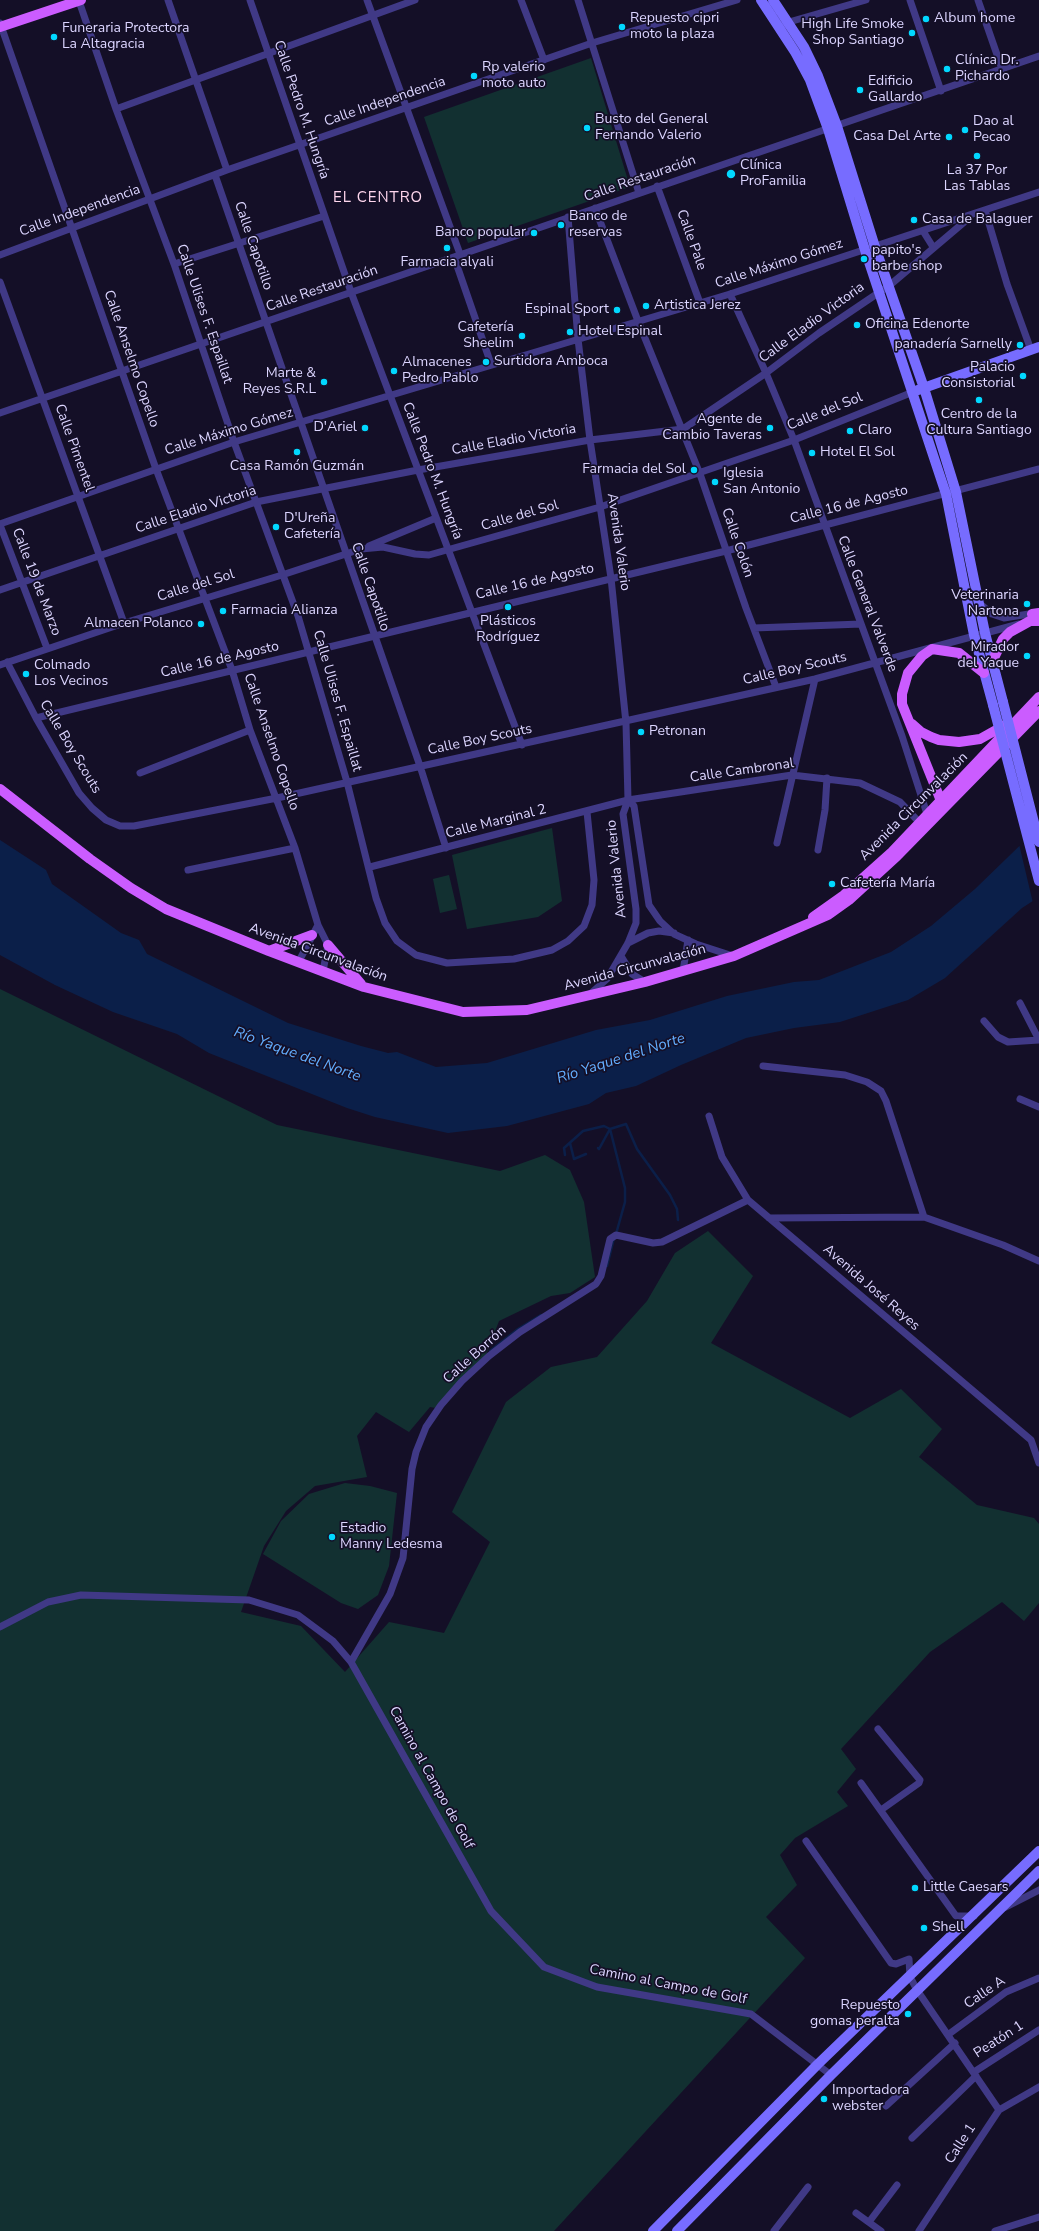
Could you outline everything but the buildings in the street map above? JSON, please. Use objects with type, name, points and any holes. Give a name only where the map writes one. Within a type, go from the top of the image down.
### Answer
[{"type":"main road","points":[[1,25],[80,0]]},
{"type":"main road","points":[[761,0],[810,80],[833,128]]},
{"type":"main road","points":[[773,0],[789,22],[818,76],[870,248],[880,290],[946,494],[974,635],[984,673],[998,704],[1039,842]]},
{"type":"main road","points":[[870,248],[890,285],[956,492],[992,662],[998,704],[1039,881]]},
{"type":"main road","name":"Calle del Sol","points":[[913,392],[1035,348]]},
{"type":"main road","points":[[992,662],[1003,639],[1017,627],[1036,617]]},
{"type":"main road","points":[[942,804],[912,723],[902,704],[904,683],[914,664],[932,649],[959,653],[984,673]]},
{"type":"main road","name":"Avenida Circunvalación","points":[[0,789],[90,859],[131,888],[166,908],[298,963],[364,987],[463,1012],[527,1010],[645,982],[734,956],[828,915],[850,900],[897,856],[1039,697]]},
{"type":"main road","name":"Avenida Circunvalación","points":[[800,926],[844,895],[892,852],[927,814],[942,804],[1039,711]]},
{"type":"main road","points":[[912,723],[921,732],[940,740],[969,742],[992,734],[1021,716]]},
{"type":"main road","points":[[269,951],[312,935]]},
{"type":"main road","points":[[328,945],[364,987]]},
{"type":"main road","points":[[653,2231],[818,2064],[974,1916],[1039,1851]]},
{"type":"main road","points":[[677,2231],[831,2075],[1039,1871]]},
{"type":"street","name":"Calle Ulises F. Espaillat","points":[[80,0],[116,109],[174,264],[234,442],[310,653],[370,867],[376,898],[385,923],[397,941],[416,955],[447,963],[514,959],[552,950],[568,941],[584,926],[592,905],[594,880],[587,812]]},
{"type":"street","points":[[168,0],[227,170]]},
{"type":"street","name":"Calle Pedro M. Hungría","points":[[250,0],[267,54],[351,292],[522,745]]},
{"type":"street","points":[[367,0],[457,255],[491,364]]},
{"type":"street","points":[[116,109],[416,0]]},
{"type":"street","points":[[521,0],[544,60]]},
{"type":"street","points":[[578,0],[639,193]]},
{"type":"street","name":"Calle Independencia","points":[[0,255],[227,170],[300,146],[592,43],[737,0]]},
{"type":"street","points":[[780,29],[789,22],[866,0]]},
{"type":"street","points":[[910,0],[941,91]]},
{"type":"street","points":[[978,0],[1002,69]]},
{"type":"street","name":"Calle Anselmo Copello","points":[[1,25],[121,372],[177,528],[232,670],[250,730],[295,848],[318,925],[328,945]]},
{"type":"street","name":"Calle Restauración","points":[[0,413],[657,186],[941,91],[1039,56]]},
{"type":"street","name":"Calle Capotillo","points":[[215,175],[344,553],[420,766],[446,848]]},
{"type":"street","name":"Calle Pale","points":[[657,186],[700,303]]},
{"type":"street","name":"Calle Máximo Gómez","points":[[0,524],[234,442],[300,424],[491,364],[730,294],[1039,192]]},
{"type":"street","name":"Calle Colón","points":[[595,208],[638,321],[683,429],[776,687]]},
{"type":"street","points":[[982,211],[1007,284],[1035,348]]},
{"type":"street","name":"Calle Eladio Victoria","points":[[0,590],[256,502],[323,490],[418,470],[590,440],[683,429],[766,373],[880,290],[890,285],[933,247],[982,211]]},
{"type":"street","points":[[174,264],[324,216]]},
{"type":"street","name":"Avenida Valerio","points":[[568,217],[578,339],[590,440],[611,578],[626,722],[628,800],[623,814],[636,909],[636,922],[621,956],[607,979],[587,996]]},
{"type":"street","points":[[923,231],[933,247]]},
{"type":"street","name":"Calle Pimentel","points":[[0,282],[124,623]]},
{"type":"street","name":"Calle General Valverde","points":[[730,294],[766,373],[794,440],[823,524],[876,662],[927,814]]},
{"type":"street","name":"Calle del Sol","points":[[0,665],[124,623],[282,575],[344,553],[361,549],[383,547],[415,554],[430,555],[600,508],[794,440],[913,392]]},
{"type":"street","name":"Calle 16 de Agosto","points":[[36,718],[232,670],[310,653],[472,611],[726,551],[823,524],[956,492],[1039,469]]},
{"type":"street","points":[[361,549],[436,518]]},
{"type":"street","name":"Calle 19 de Marzo","points":[[0,524],[21,583],[47,648]]},
{"type":"street","points":[[979,603],[992,614],[1004,618],[1036,617]]},
{"type":"street","name":"Calle Boy Scouts","points":[[7,662],[36,718],[79,793],[106,820],[120,826],[158,822],[277,798],[815,679],[876,662],[932,649],[1036,617]]},
{"type":"street","points":[[754,628],[861,624]]},
{"type":"street","points":[[777,844],[815,679]]},
{"type":"street","points":[[140,773],[250,730]]},
{"type":"street","name":"Calle Cambronal","points":[[628,800],[792,775],[860,783],[900,802],[919,822]]},
{"type":"street","points":[[818,850],[824,810],[826,778]]},
{"type":"street","name":"Avenida Valerio","points":[[628,800],[634,806],[649,905],[660,921],[674,934],[734,956]]},
{"type":"street","name":"Calle Marginal 2","points":[[370,867],[587,812],[628,800]]},
{"type":"street","points":[[188,870],[295,848]]},
{"type":"street","points":[[298,963],[318,925]]},
{"type":"street","points":[[628,943],[648,933],[659,931],[674,934]]},
{"type":"street","points":[[683,970],[688,940]]},
{"type":"street","points":[[323,971],[328,945]]},
{"type":"street","points":[[621,956],[632,974],[645,982]]},
{"type":"street","points":[[984,1021],[998,1036],[1008,1042],[1039,1040],[1020,1003]]},
{"type":"street","points":[[763,1066],[845,1075],[867,1082],[881,1091],[886,1101],[924,1217]]},
{"type":"street","points":[[1020,1099],[1039,1107]]},
{"type":"street","name":"Avenida José Reyes","points":[[709,1116],[722,1157],[748,1200],[1031,1440],[1039,1444]]},
{"type":"street","name":"Calle Borrón","points":[[351,1662],[390,1594],[403,1558],[412,1469],[416,1452],[426,1427],[441,1405],[462,1381],[489,1356],[520,1332],[596,1284],[601,1276],[610,1239],[616,1235],[653,1243],[662,1242],[748,1200]]},
{"type":"street","points":[[769,1218],[924,1217],[1003,1245],[1039,1261]]},
{"type":"street","points":[[1031,1440],[1039,1463]]},
{"type":"street","name":"Camino al Campo de Golf","points":[[0,1627],[48,1602],[81,1595],[249,1600],[298,1615],[333,1641],[351,1662],[491,1911],[544,1967],[597,1987],[750,2014],[831,2075]]},
{"type":"street","points":[[878,1728],[920,1780],[919,1783],[881,1810]]},
{"type":"street","points":[[861,1783],[956,1916],[974,1916]]},
{"type":"street","points":[[806,1840],[891,1963],[896,1964],[909,1959],[910,1977],[917,1990],[949,2034],[999,2110]]},
{"type":"street","points":[[995,1913],[1039,1890]]},
{"type":"street","name":"Calle A","points":[[949,2034],[1006,1992],[1039,1978]]},
{"type":"street","name":"Peatón 1","points":[[912,2138],[975,2074],[1039,2030]]},
{"type":"street","points":[[886,2106],[955,2043]]},
{"type":"street","name":"Calle 1","points":[[919,2231],[999,2110],[1039,2087]]},
{"type":"street","points":[[869,2222],[897,2185]]},
{"type":"street","points":[[774,2231],[808,2187]]},
{"type":"street","points":[[856,2213],[881,2231]]},
{"type":"street","points":[[995,2231],[1039,2217]]},
{"type":"green space","points":[[591,58],[630,187],[468,243],[424,117]]},
{"type":"green space","points":[[552,828],[562,901],[538,917],[467,929],[452,855]]},
{"type":"green space","points":[[449,875],[457,909],[440,913],[433,879]]},
{"type":"green space","points":[[0,989],[277,1125],[500,1171],[545,1155],[570,1170],[584,1202],[595,1277],[570,1293],[551,1296],[499,1321],[486,1355],[436,1408],[430,1407],[409,1432],[376,1412],[357,1436],[367,1477],[315,1486],[286,1511],[264,1546],[241,1612],[301,1626],[345,1672],[389,1622],[444,1633],[490,1542],[452,1512],[506,1402],[551,1367],[597,1357],[647,1301],[675,1253],[708,1231],[753,1276],[711,1343],[850,1418],[901,1389],[942,1429],[919,1457],[977,1505],[1034,1518],[1039,1524],[1039,1603],[1024,1621],[1002,1602],[930,1652],[841,1749],[856,1769],[837,1792],[848,1806],[795,1838],[780,1855],[797,1885],[766,1917],[805,1958],[554,2231],[0,2231]]},
{"type":"green space","name":"Estadio Manny Ledesma","points":[[345,1483],[370,1486],[397,1493],[389,1566],[378,1595],[358,1609],[341,1603],[263,1554],[281,1521],[309,1494]]},
{"type":"water","name":"Río Yaque del Norte","points":[[1039,827],[1039,897],[1022,908],[945,978],[908,1000],[840,1022],[794,1028],[746,1038],[681,1065],[636,1086],[606,1093],[589,1104],[507,1126],[448,1133],[375,1117],[347,1108],[209,1053],[177,1034],[113,1012],[55,985],[0,955],[0,840],[46,870],[52,884],[121,933],[139,940],[147,954],[288,1023],[361,1046],[388,1053],[397,1052],[436,1067],[487,1063],[596,1030],[650,1020],[727,996],[794,982],[819,980],[891,952],[931,926],[975,889]]},
{"type":"pier","points":[[1039,825],[1039,899],[1033,903],[1019,844]]},
{"type":"waterway","points":[[598,1148],[599,1149],[610,1129],[626,1124],[637,1149],[670,1195],[677,1209],[678,1220]]},
{"type":"waterway","points":[[565,1155],[564,1148],[583,1131],[604,1126],[610,1129]]},
{"type":"waterway","points":[[610,1129],[625,1188],[625,1202],[616,1234]]},
{"type":"waterway","points":[[570,1143],[574,1159],[586,1154]]},
{"type":"waterway","points":[[607,1266],[614,1238]]},
{"type":"waterway","points":[[490,1351],[518,1329],[541,1315]]},
{"type":"place","name":"Album home","points":[[926,19]]},
{"type":"place","name":"Repuesto cipri moto la plaza","points":[[622,27]]},
{"type":"place","name":"High Life Smoke Shop Santiago","points":[[912,33]]},
{"type":"place","name":"Funeraria Protectora La Altagracia","points":[[54,37]]},
{"type":"place","name":"Clínica Dr. Pichardo","points":[[947,69]]},
{"type":"place","name":"Rp valerio moto auto","points":[[474,76]]},
{"type":"place","name":"Edificio Gallardo","points":[[860,90]]},
{"type":"place","name":"Busto del General Fernando Valerio","points":[[587,128]]},
{"type":"place","name":"Dao al Pecao","points":[[965,130]]},
{"type":"place","name":"Casa Del Arte","points":[[949,137]]},
{"type":"place","name":"La 37 Por Las Tablas","points":[[977,156]]},
{"type":"place","name":"Clínica ProFamilia","points":[[731,174]]},
{"type":"place","name":"Casa de Balaguer","points":[[914,220]]},
{"type":"place","name":"Banco de reservas","points":[[561,225]]},
{"type":"place","name":"Banco popular","points":[[534,233]]},
{"type":"place","name":"Farmacia alyali","points":[[447,248]]},
{"type":"place","name":"papito's barbe shop","points":[[864,259]]},
{"type":"place","name":"Artistica Jerez","points":[[646,306]]},
{"type":"place","name":"Espinal Sport","points":[[617,310]]},
{"type":"place","name":"Oficina Edenorte","points":[[857,325]]},
{"type":"place","name":"Hotel Espinal","points":[[570,332]]},
{"type":"place","name":"Cafetería Sheelim","points":[[522,336]]},
{"type":"place","name":"panadería Sarnelly","points":[[1020,345]]},
{"type":"place","name":"Surtidora Amboca","points":[[486,362]]},
{"type":"place","name":"Almacenes Pedro Pablo","points":[[394,371]]},
{"type":"place","name":"Palacio Consistorial","points":[[1023,376]]},
{"type":"place","name":"Marte & Reyes S.R.L","points":[[324,382]]},
{"type":"place","name":"Centro de la Cultura Santiago","points":[[979,400]]},
{"type":"place","name":"D'Ariel","points":[[365,428]]},
{"type":"place","name":"Agente de Cambio Taveras","points":[[770,428]]},
{"type":"place","name":"Claro","points":[[850,431]]},
{"type":"place","name":"Casa Ramón Guzmán","points":[[297,452]]},
{"type":"place","name":"Hotel El Sol","points":[[812,453]]},
{"type":"place","name":"Farmacia del Sol","points":[[694,470]]},
{"type":"place","name":"Iglesia San Antonio","points":[[715,482]]},
{"type":"place","name":"D'Ureña Cafetería","points":[[276,527]]},
{"type":"place","name":"Veterinaria Nartona","points":[[1027,604]]},
{"type":"place","name":"Plásticos Rodríguez","points":[[508,607]]},
{"type":"place","name":"Farmacia Alianza","points":[[223,611]]},
{"type":"place","name":"Almacen Polanco","points":[[201,624]]},
{"type":"place","name":"Mirador del Yaque","points":[[1027,656]]},
{"type":"place","name":"Colmado Los Vecinos","points":[[26,674]]},
{"type":"place","name":"Petronan","points":[[641,732]]},
{"type":"place","name":"Cafetería María","points":[[832,884]]},
{"type":"place","name":"Estadio Manny Ledesma","points":[[332,1537]]},
{"type":"place","name":"Little Caesars","points":[[915,1888]]},
{"type":"place","name":"Shell","points":[[924,1928]]},
{"type":"place","name":"Repuesto gomas peralta","points":[[908,2014]]},
{"type":"place","name":"Importadora webster","points":[[824,2099]]},
{"type":"district","name":"EL CENTRO","points":[[378,198]]}]
